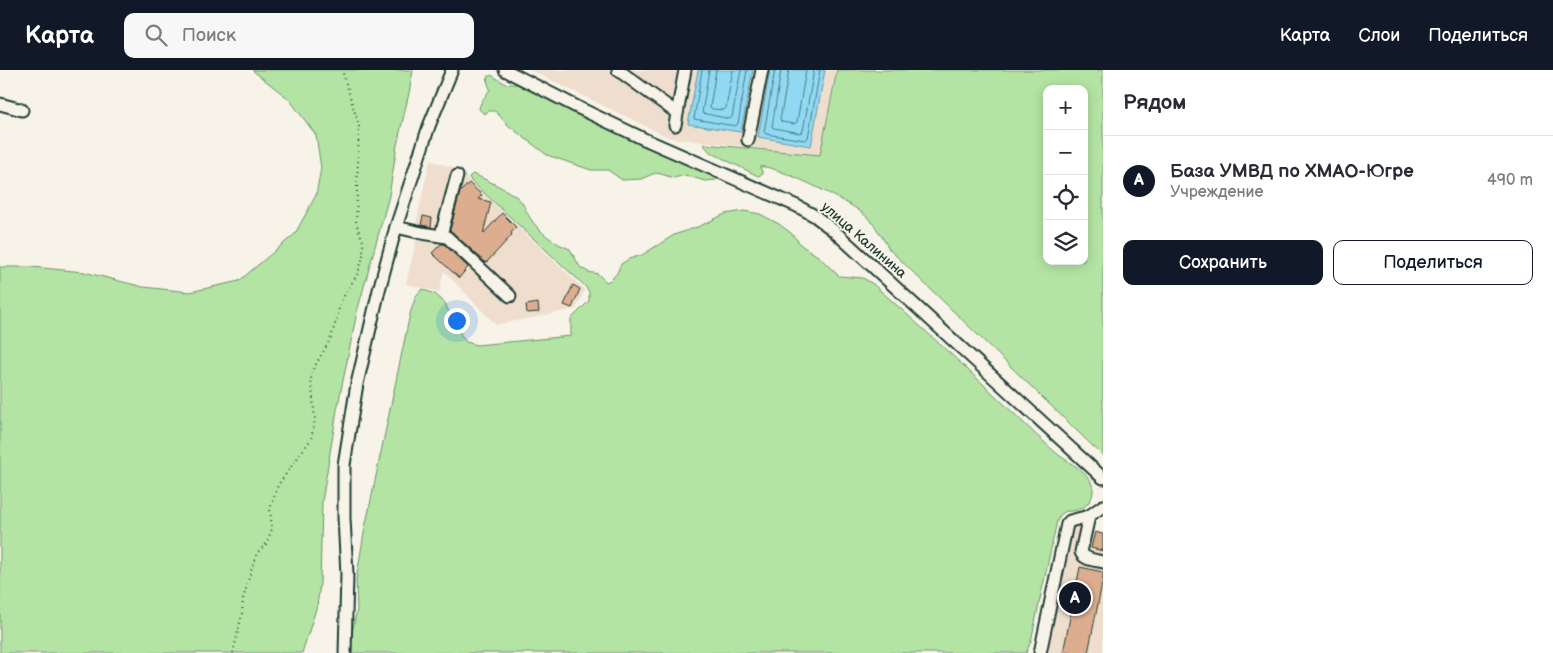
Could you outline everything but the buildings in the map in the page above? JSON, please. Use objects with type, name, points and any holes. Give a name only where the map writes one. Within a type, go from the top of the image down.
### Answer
[{"type":"street","points":[[345,653],[347,574],[344,465],[357,384],[396,227],[424,141],[452,70]]},
{"type":"street","name":"улица Калинина","points":[[505,70],[644,139],[797,206],[815,216],[848,243],[1103,478]]},
{"type":"street","points":[[618,70],[677,112]]},
{"type":"street","points":[[675,125],[685,70]]},
{"type":"street","points":[[748,140],[762,70]]},
{"type":"street","points":[[0,104],[22,110]]},
{"type":"street","points":[[441,235],[457,176]]},
{"type":"street","points":[[396,227],[447,237],[510,296]]},
{"type":"street","points":[[1040,653],[1067,524],[1070,521],[1089,516],[1103,506]]},
{"type":"street","points":[[1089,516],[1081,552],[1087,558],[1103,562]]},
{"type":"path","points":[[233,653],[242,614],[243,599],[253,564],[257,553],[266,544],[272,529],[270,509],[276,491],[286,471],[310,439],[315,420],[312,370],[330,340],[342,299],[358,273],[363,258],[363,241],[356,223],[359,126],[342,70]]},
{"type":"shaded area","points":[[530,70],[836,70],[820,155],[670,138]]},
{"type":"shaded area","points":[[430,160],[457,169],[585,290],[576,309],[496,325],[444,271],[439,292],[406,284],[419,229],[415,228]]},
{"type":"shaded area","points":[[1061,523],[1103,534],[1103,653],[1035,653]]},
{"type":"green space","points":[[252,70],[413,70],[397,145],[389,196],[357,312],[337,410],[322,502],[320,584],[317,606],[302,653],[0,653],[0,267],[32,267],[84,272],[143,287],[190,292],[239,281],[295,234],[316,195],[321,168],[316,135],[289,99]]},
{"type":"green space","points":[[837,70],[1103,70],[1103,456],[889,249],[873,224],[861,212],[827,192],[779,171],[760,167],[763,174],[758,176],[710,152],[703,144],[820,155]]},
{"type":"green space","points":[[491,75],[506,84],[527,86],[717,178],[716,180],[705,181],[685,175],[674,178],[655,173],[641,179],[622,180],[608,170],[591,170],[547,155],[509,126],[495,111],[489,111],[484,114],[479,109],[482,100],[490,89],[487,81]]},
{"type":"green space","points":[[473,174],[503,188],[518,198],[530,218],[543,233],[570,249],[580,267],[588,272],[598,274],[606,282],[611,280],[617,273],[621,264],[642,255],[674,235],[700,226],[725,214],[744,211],[760,214],[779,224],[791,233],[802,246],[818,256],[839,276],[863,278],[873,284],[1046,444],[1083,472],[1093,487],[1091,498],[1084,507],[1078,510],[1066,511],[1060,515],[1057,521],[1031,641],[1026,653],[351,653],[352,632],[357,610],[356,581],[364,533],[410,314],[416,296],[422,289],[435,294],[445,303],[454,324],[466,342],[477,345],[571,336],[571,319],[589,301],[589,292],[585,286],[471,181],[469,177]]},
{"type":"water","points":[[698,70],[753,70],[741,132],[688,124]]},
{"type":"water","points":[[770,70],[825,70],[811,146],[758,137]]},
{"type":"place","name":"База УМВД по ХМАО-Югре","points":[[1075,598]]}]
